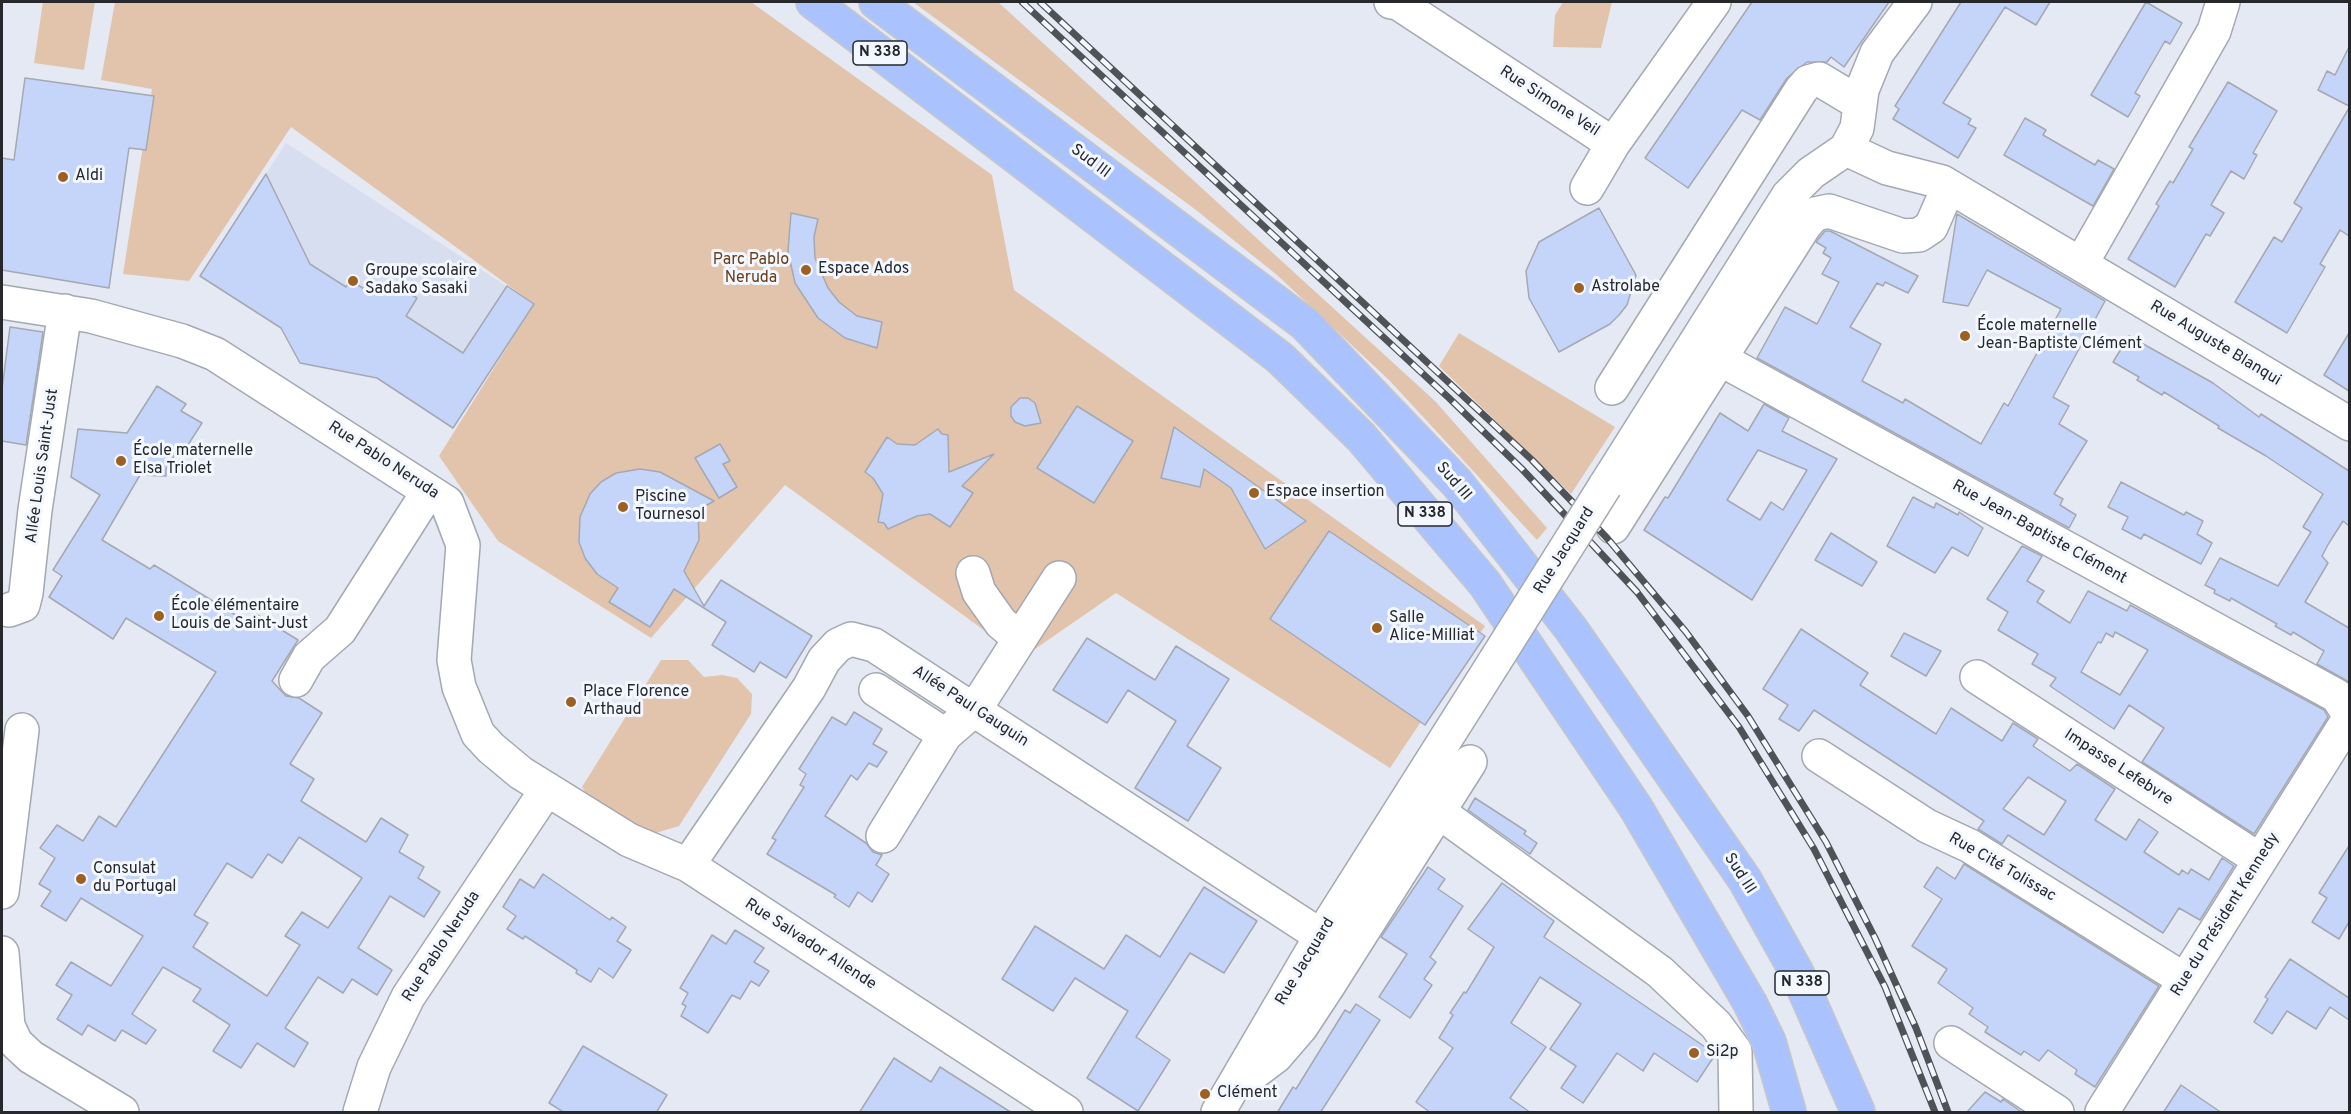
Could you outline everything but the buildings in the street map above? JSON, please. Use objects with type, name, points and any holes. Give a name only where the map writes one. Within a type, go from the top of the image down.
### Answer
[{"type":"highway","name":"Sud III","points":[[876,2],[1305,324],[1457,483],[1571,629],[1745,880],[1797,973],[1857,1105]]},
{"type":"highway","name":"N 338","points":[[817,7],[1280,358],[1361,437],[1485,584],[1675,872],[1750,1003],[1769,1042],[1789,1113]]},
{"type":"street","name":"Rue Simone Veil","points":[[1396,2],[1614,144],[1714,2]]},
{"type":"street","points":[[1846,149],[1857,128],[1859,103],[1877,53],[1915,2]]},
{"type":"street","points":[[2081,264],[2214,31],[2223,2]]},
{"type":"street","points":[[1612,388],[1793,101],[1808,82],[1822,80],[1859,103]]},
{"type":"street","points":[[1587,188],[1614,144]]},
{"type":"street","name":"Rue Auguste Blanqui","points":[[1846,149],[1887,168],[1949,186],[2349,424]]},
{"type":"street","name":"Rue Jacquard","points":[[1218,1113],[1238,1077],[1315,977],[1321,936],[1788,196],[1811,173],[1846,149]]},
{"type":"street","points":[[1613,527],[1805,225],[1815,214],[1829,211],[1904,236],[1919,235],[1931,226],[1949,186]]},
{"type":"street","name":"Rue Pablo Neruda","points":[[2,302],[65,311],[182,341],[214,354],[447,503],[463,545],[454,660],[459,687],[478,734],[506,762],[548,789],[408,997],[375,1067],[360,1113]]},
{"type":"street","name":"Allée Louis Saint-Just","points":[[9,610],[23,604],[26,593],[35,510],[65,311]]},
{"type":"street","name":"Rue Jean-Baptiste Clément","points":[[1720,359],[2337,696],[2349,717]]},
{"type":"street","points":[[296,680],[309,657],[339,630],[428,492]]},
{"type":"street","points":[[972,573],[978,592],[995,615],[1019,638]]},
{"type":"street","points":[[883,836],[945,735],[975,709],[1059,578]]},
{"type":"street","name":"Allée Paul Gauguin","points":[[688,865],[809,688],[824,660],[838,645],[851,639],[874,645],[1321,936]]},
{"type":"street","name":"Impasse Lefebvre","points":[[1977,677],[2259,860]]},
{"type":"street","points":[[876,690],[945,735]]},
{"type":"street","name":"Rue du Président Kennedy","points":[[2104,1112],[2349,717]]},
{"type":"street","points":[[2,892],[22,730]]},
{"type":"street","name":"Rue Cité Tolissac","points":[[1819,756],[1927,826],[1970,846],[2185,980]]},
{"type":"street","points":[[1315,977],[1439,812],[1470,762]]},
{"type":"street","name":"Rue Salvador Allende","points":[[548,789],[630,840],[688,865],[1066,1113]]},
{"type":"street","points":[[1439,812],[1660,972],[1716,1025],[1734,1051],[1736,1113]]},
{"type":"street","points":[[2,953],[8,1026],[16,1043],[31,1057],[122,1113]]},
{"type":"street","points":[[1951,1043],[2057,1113]]},
{"type":"shaded area","name":"Groupe scolaire Sadako Sasaki","points":[[286,143],[534,304],[453,428],[369,373],[286,331],[200,276]]},
{"type":"green space","points":[[43,2],[95,2],[84,70],[34,63]]},
{"type":"green space","name":"Parc Pablo Neruda","points":[[115,2],[751,2],[992,175],[1014,290],[1485,626],[1390,768],[1116,593],[1022,658],[785,485],[651,638],[498,541],[439,456],[534,304],[291,127],[189,281],[123,274],[152,89],[101,80]]},
{"type":"green space","points":[[913,2],[998,2],[1435,401],[1547,528],[1537,540],[1389,380],[1277,275],[1196,210]]},
{"type":"green space","points":[[1563,2],[1612,2],[1601,48],[1553,47],[1555,15]]},
{"type":"green space","points":[[1459,333],[1615,427],[1571,494],[1439,366]]},
{"type":"green space","points":[[661,660],[688,660],[704,677],[722,675],[737,678],[752,694],[751,714],[679,826],[649,835],[591,803],[582,787]]},
{"type":"railway","points":[[1022,2],[1449,398],[1522,469],[1637,592],[1739,727],[1814,849],[1885,987],[1935,1112]]},
{"type":"railway","points":[[1040,2],[1532,460],[1607,538],[1686,632],[1748,716],[1826,842],[1875,938],[1916,1028],[1948,1112]]},
{"type":"place","name":"Aldi","points":[[63,177]]},
{"type":"place","name":"Espace Ados","points":[[806,270]]},
{"type":"place","name":"Groupe scolaire Sadako Sasaki","points":[[353,281]]},
{"type":"place","name":"Astrolabe","points":[[1579,288]]},
{"type":"place","name":"École maternelle Jean-Baptiste Clément","points":[[1965,336]]},
{"type":"place","name":"École maternelle Elsa Triolet","points":[[121,461]]},
{"type":"place","name":"Espace insertion","points":[[1254,493]]},
{"type":"place","name":"Piscine Tournesol","points":[[623,507]]},
{"type":"place","name":"École élémentaire Louis de Saint-Just","points":[[159,616]]},
{"type":"place","name":"Salle Alice-Milliat","points":[[1377,628]]},
{"type":"place","name":"Place Florence Arthaud","points":[[571,702]]},
{"type":"place","name":"Consulat du Portugal","points":[[81,879]]},
{"type":"place","name":"Si2p","points":[[1694,1053]]},
{"type":"place","name":"Clément","points":[[1205,1094]]}]
